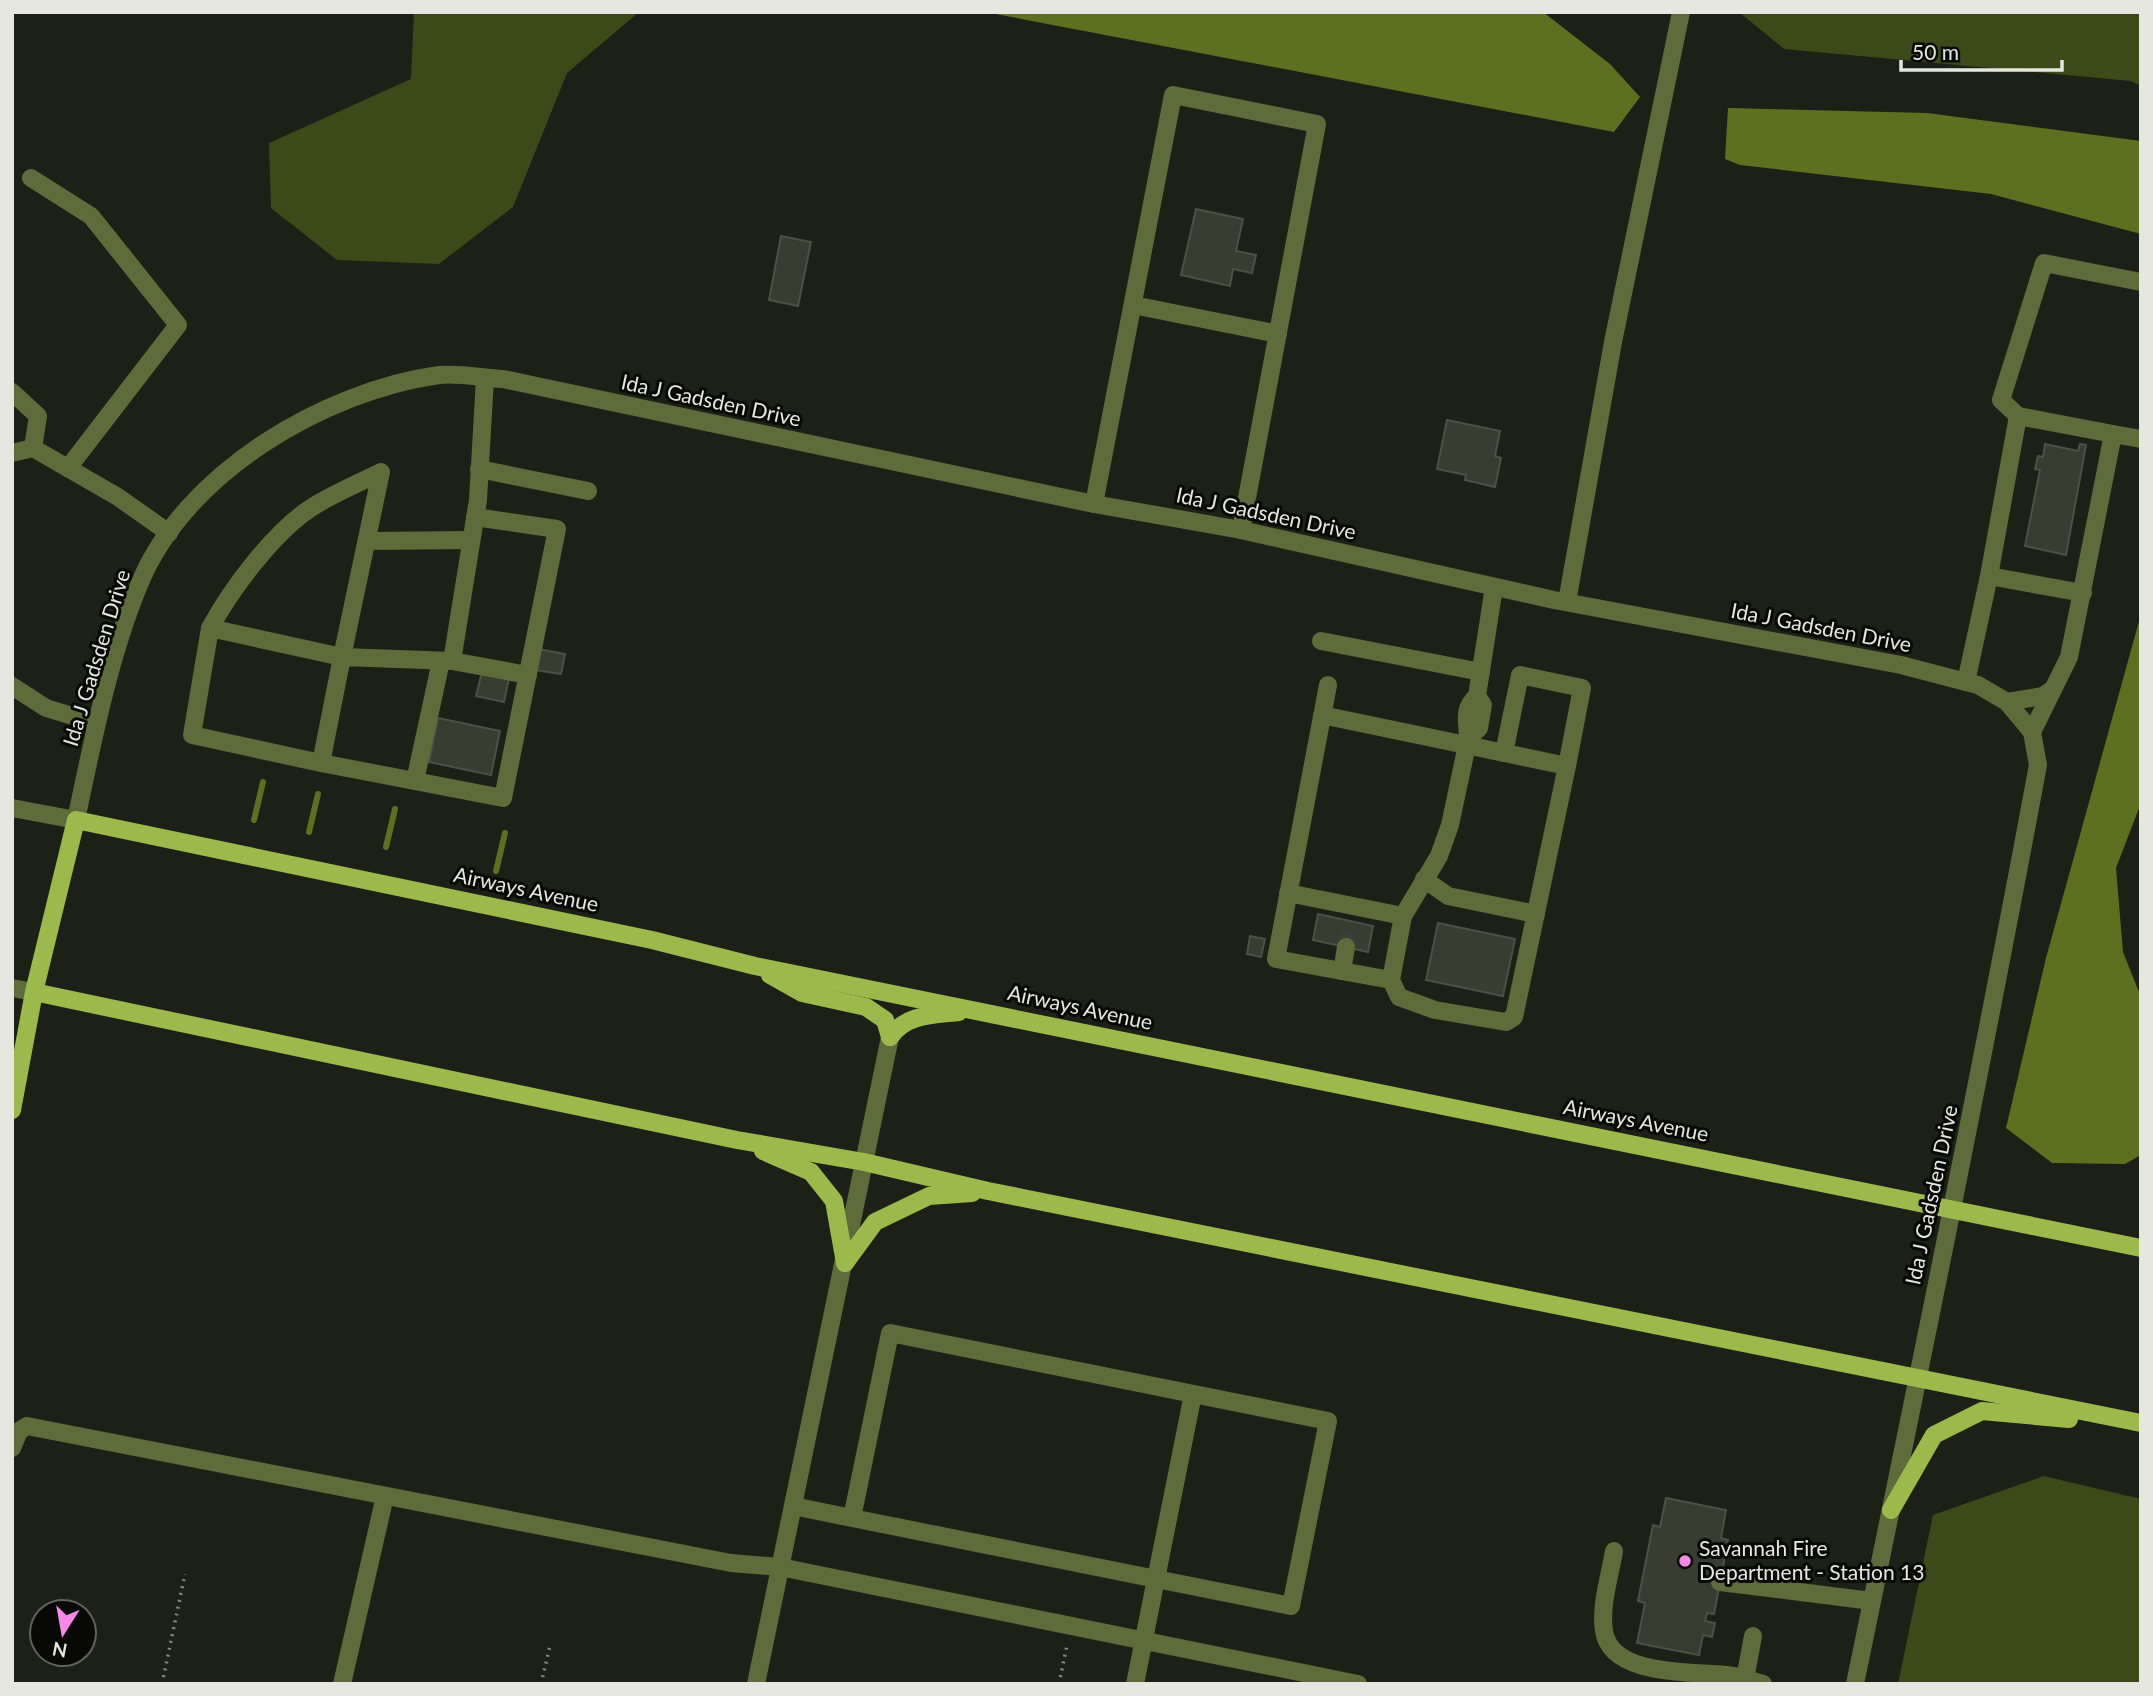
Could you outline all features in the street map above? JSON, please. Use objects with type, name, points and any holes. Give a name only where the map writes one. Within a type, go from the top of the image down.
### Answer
[{"type":"main road","name":"Airways Avenue","points":[[76,820],[652,940],[755,966],[2141,1248]]},
{"type":"main road","points":[[12,1110],[34,992],[76,820]]},
{"type":"main road","points":[[755,966],[802,993],[866,1007],[885,1020],[890,1037]]},
{"type":"main road","points":[[34,992],[737,1140],[864,1162],[989,1191],[2141,1424]]},
{"type":"main road","points":[[890,1037],[897,1026],[917,1017],[974,1010]]},
{"type":"main road","points":[[737,1140],[811,1172],[834,1201],[845,1263]]},
{"type":"main road","points":[[845,1263],[875,1222],[929,1196],[989,1191]]},
{"type":"main road","points":[[1891,1510],[1934,1435],[1982,1412],[2141,1424]]},
{"type":"street","points":[[1567,602],[1613,342],[1681,12]]},
{"type":"street","points":[[1094,504],[1173,96],[1317,124],[1241,530]]},
{"type":"street","points":[[31,178],[91,216],[178,325],[68,468]]},
{"type":"street","points":[[2141,282],[2045,263],[2001,400],[2018,416],[2141,439]]},
{"type":"street","points":[[1133,305],[1278,334]]},
{"type":"street","name":"Ida J Gadsden Drive","points":[[76,820],[96,723],[139,584],[169,533],[212,483],[267,439],[356,394],[442,375],[485,378],[1094,504],[1241,530],[1494,587],[1901,666],[1966,682],[2007,702],[2032,732],[2038,765],[1971,1126],[1950,1208],[1855,1684]]},
{"type":"street","points":[[415,781],[447,661],[475,517],[485,378]]},
{"type":"street","points":[[12,392],[38,416],[33,448]]},
{"type":"street","points":[[1966,682],[1989,576],[2018,416]]},
{"type":"street","points":[[2032,732],[2069,657],[2113,434]]},
{"type":"street","points":[[12,453],[33,448],[118,497],[169,533]]},
{"type":"street","points":[[479,468],[588,491]]},
{"type":"street","points":[[321,763],[381,472],[314,506],[286,527],[223,605],[210,628],[192,735],[321,763],[503,798],[557,529],[475,517]]},
{"type":"street","points":[[367,541],[471,540]]},
{"type":"street","points":[[1989,576],[2083,593]]},
{"type":"street","points":[[1494,587],[1477,696],[1483,705],[1479,728],[1468,742],[1450,825],[1439,856],[1403,916],[1391,980],[1399,996],[1435,1010],[1506,1022],[1514,1017],[1583,688],[1520,675],[1504,753]]},
{"type":"street","points":[[210,628],[342,657],[447,661],[528,675]]},
{"type":"street","points":[[1321,641],[1481,672]]},
{"type":"street","points":[[1328,685],[1276,959],[1391,980]]},
{"type":"street","points":[[12,686],[46,708],[96,723]]},
{"type":"street","points":[[2007,702],[2043,696],[2053,689]]},
{"type":"street","points":[[1322,715],[1468,742],[1504,753],[1567,766]]},
{"type":"street","name":"Airways Avenue","points":[[12,808],[76,820]]},
{"type":"street","points":[[1424,879],[1448,896],[1536,914]]},
{"type":"street","points":[[1289,893],[1352,913],[1403,916]]},
{"type":"street","points":[[1342,971],[1346,947]]},
{"type":"street","points":[[12,988],[34,992]]},
{"type":"street","points":[[756,1684],[890,1037]]},
{"type":"street","points":[[793,1506],[852,1518],[1291,1606],[1328,1421],[890,1333],[852,1518]]},
{"type":"street","points":[[1135,1684],[1193,1394]]},
{"type":"street","points":[[12,1448],[19,1430],[27,1426],[731,1563],[780,1567],[1359,1684]]},
{"type":"street","points":[[342,1684],[385,1496]]},
{"type":"street","points":[[1615,1551],[1604,1612],[1604,1633],[1610,1647],[1624,1660],[1639,1666],[1745,1679],[1763,1684]]},
{"type":"street","points":[[1720,1582],[1872,1601]]},
{"type":"street","points":[[1745,1679],[1753,1636]]},
{"type":"path","points":[[162,1684],[185,1574]]},
{"type":"path","points":[[1059,1684],[1071,1626]]},
{"type":"path","points":[[541,1684],[551,1646]]},
{"type":"shaded area","points":[[414,12],[639,12],[567,73],[513,207],[439,264],[337,260],[271,208],[269,143],[411,79]]},
{"type":"shaded area","points":[[985,12],[1543,12],[1610,64],[1640,97],[1614,132]]},
{"type":"shaded area","points":[[1739,12],[2141,12],[2141,86],[2131,81],[1784,49]]},
{"type":"shaded area","points":[[1728,108],[1927,113],[2141,141],[2141,234],[1991,194],[1740,165],[1725,159]]},
{"type":"shaded area","points":[[2141,614],[2141,803],[2116,868],[2123,952],[2141,997],[2141,1155],[2125,1164],[2052,1163],[2006,1128],[2046,958]]},
{"type":"shaded area","points":[[2044,1476],[2141,1499],[2141,1684],[1898,1684],[1933,1515]]},
{"type":"building","points":[[1196,209],[1243,219],[1236,251],[1256,255],[1252,273],[1233,269],[1230,286],[1181,275]]},
{"type":"building","points":[[781,236],[811,242],[798,306],[769,300]]},
{"type":"building","points":[[1447,420],[1500,431],[1495,456],[1501,458],[1495,487],[1465,480],[1466,475],[1437,469]]},
{"type":"building","points":[[2045,444],[2078,451],[2080,444],[2086,445],[2066,555],[2025,546],[2040,470],[2035,469],[2038,456],[2043,457]]},
{"type":"building","points":[[539,649],[565,654],[561,674],[535,670]]},
{"type":"building","points":[[482,672],[509,678],[504,702],[476,696]]},
{"type":"building","points":[[438,718],[500,731],[491,775],[429,762]]},
{"type":"building","points":[[1318,914],[1373,926],[1368,952],[1313,940]]},
{"type":"building","points":[[1438,923],[1515,939],[1503,996],[1426,980]]},
{"type":"building","points":[[1250,936],[1265,939],[1261,957],[1247,954]]},
{"type":"building","name":"Savannah Fire Department - Station 13","points":[[1666,1498],[1726,1510],[1721,1538],[1728,1540],[1714,1614],[1707,1613],[1705,1621],[1715,1623],[1712,1637],[1703,1635],[1699,1655],[1637,1643],[1645,1603],[1638,1601],[1653,1525],[1660,1527]]},
{"type":"waterway","points":[[254,820],[263,782]]},
{"type":"waterway","points":[[309,832],[318,794]]},
{"type":"waterway","points":[[386,847],[395,809]]},
{"type":"waterway","points":[[496,871],[505,833]]},
{"type":"tunnel","points":[[1346,947],[1351,921]]},
{"type":"place","name":"Savannah Fire Department - Station 13","points":[[1685,1561]]}]
